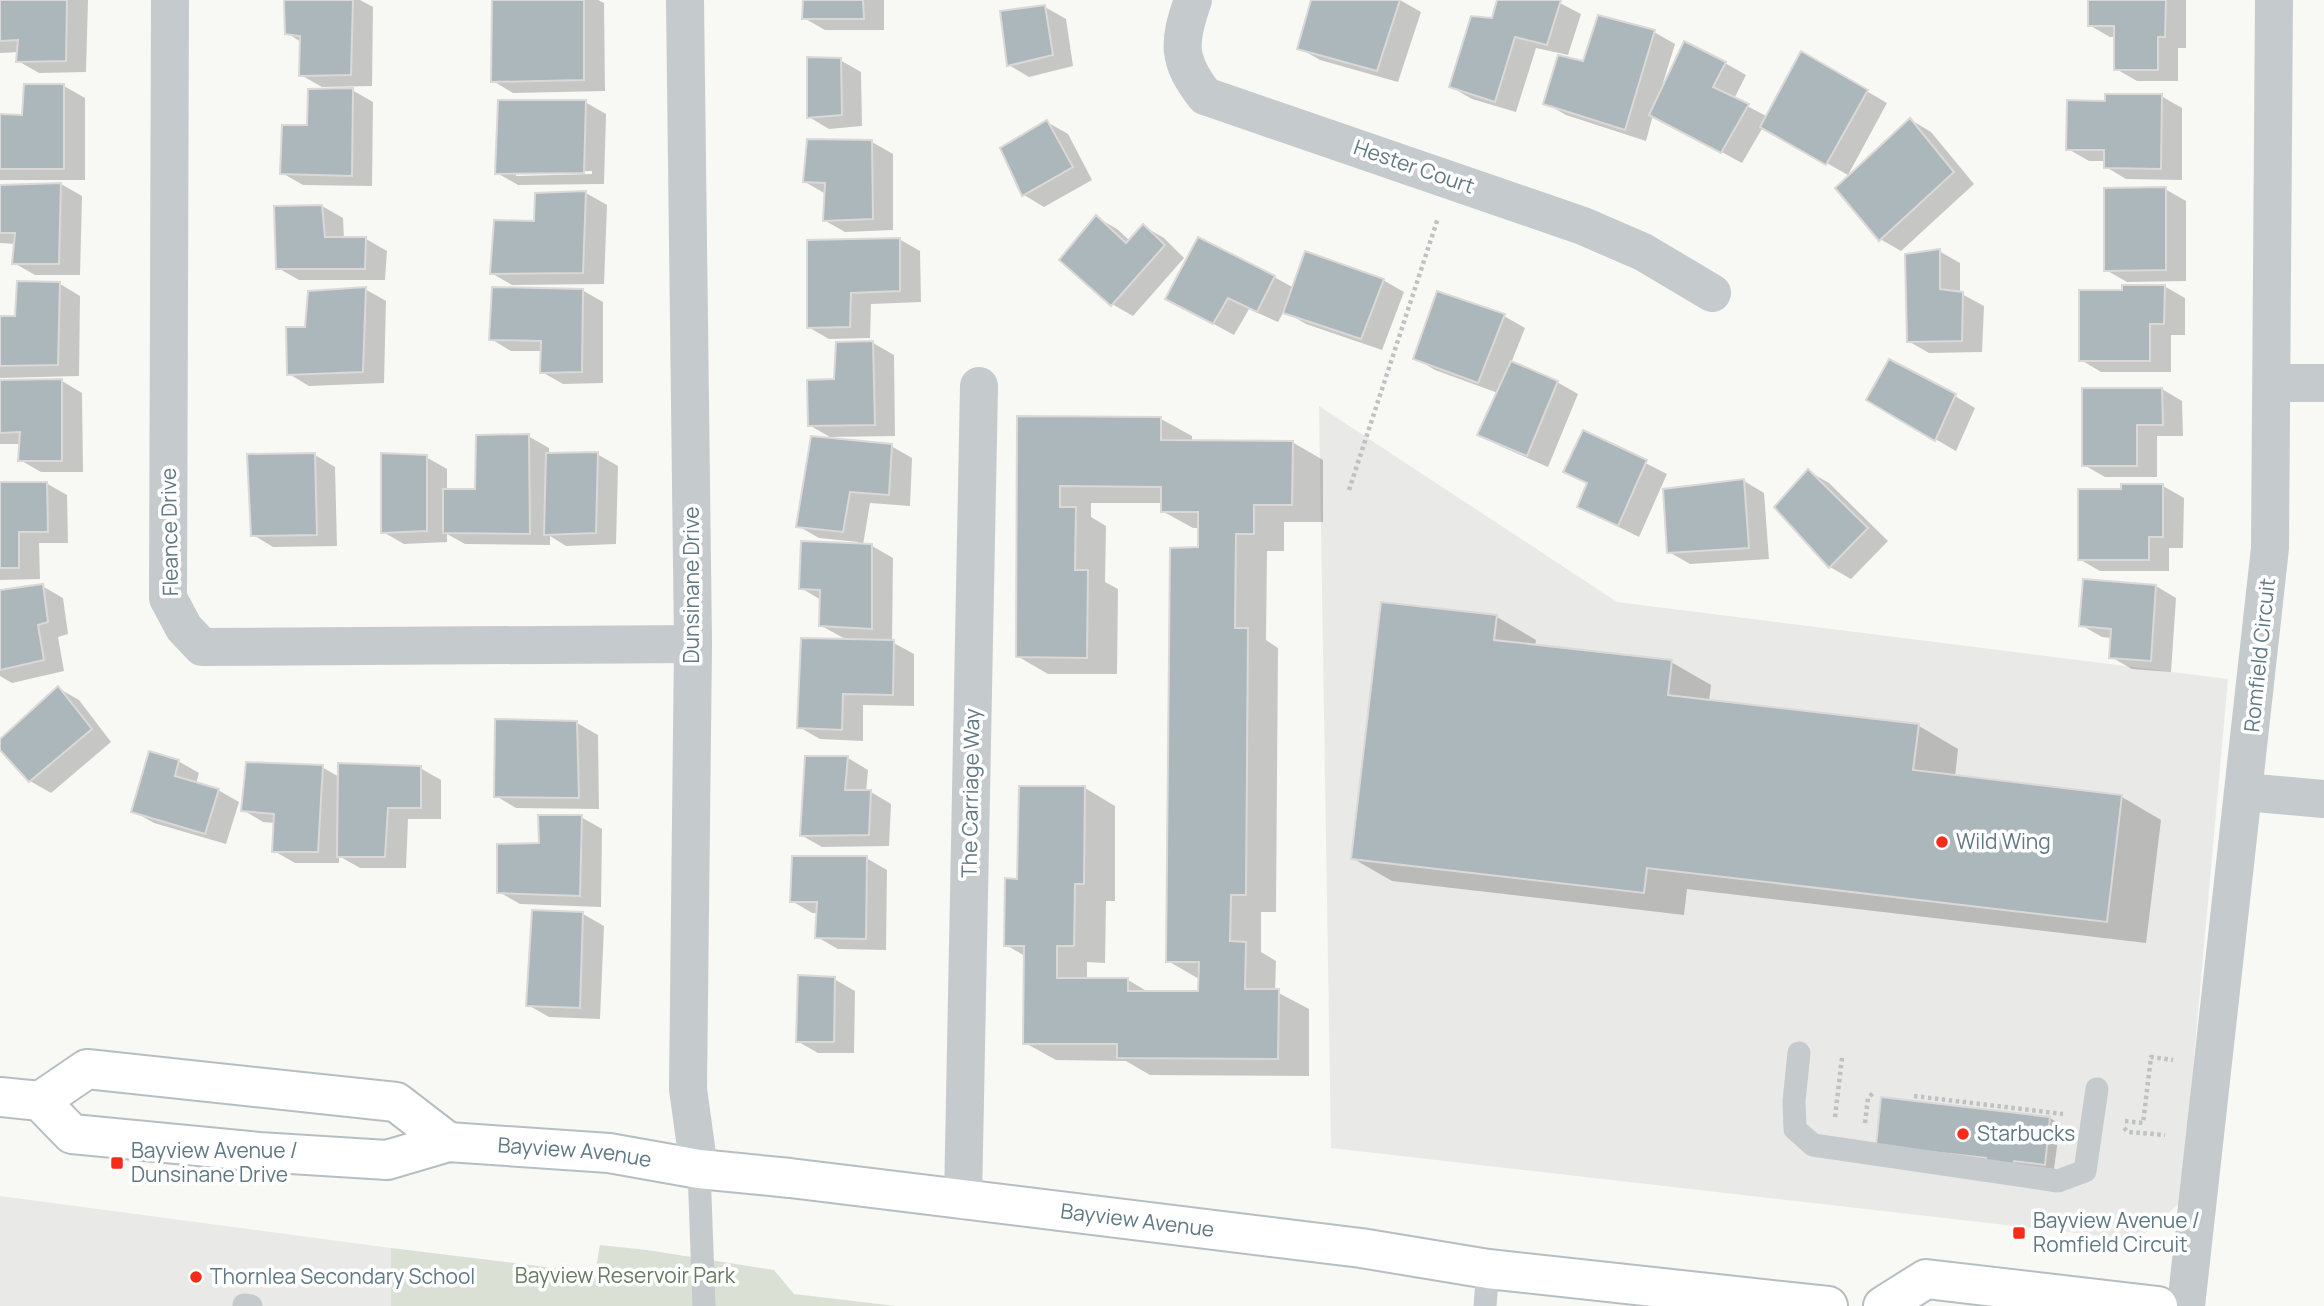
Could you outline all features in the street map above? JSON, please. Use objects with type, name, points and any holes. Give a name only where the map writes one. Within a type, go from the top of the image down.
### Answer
[{"type":"main road","points":[[0,1097],[40,1101],[87,1069],[396,1102],[447,1142]]},
{"type":"main road","name":"Bayview Avenue","points":[[40,1101],[72,1134],[85,1136],[259,1152],[387,1160],[447,1142],[609,1153],[699,1169],[1361,1248],[1487,1288],[1803,1305]]},
{"type":"main road","points":[[1883,1306],[1926,1279],[2158,1306]]},
{"type":"street","name":"Fleance Drive","points":[[170,0],[168,598],[184,628],[202,647],[693,644]]},
{"type":"street","name":"Dunsinane Drive","points":[[685,0],[693,644],[688,1089],[699,1169]]},
{"type":"street","name":"Hester Court","points":[[1193,0],[1182,32],[1184,64],[1205,96],[1595,231],[1643,252],[1712,293]]},
{"type":"street","name":"Romfield Circuit","points":[[2186,1306],[2270,548],[2274,0]]},
{"type":"street","points":[[2273,383],[2324,383]]},
{"type":"street","name":"The Carriage Way","points":[[963,1200],[979,386]]},
{"type":"street","points":[[2245,792],[2324,799]]},
{"type":"lane","points":[[1799,1053],[1794,1101],[1795,1129],[1813,1144],[2058,1181],[2085,1171],[2097,1089]]},
{"type":"lane","points":[[699,1169],[704,1306]]},
{"type":"path","points":[[1349,490],[1450,180]]},
{"type":"path","points":[[2138,1122],[2143,1123],[2151,1057],[2174,1060]]},
{"type":"path","points":[[1834,1125],[1842,1058]]},
{"type":"path","points":[[1914,1096],[2067,1114]]},
{"type":"path","points":[[2128,1132],[2165,1135]]},
{"type":"shaded area","points":[[1319,406],[1617,602],[2228,679],[2181,1202],[2137,1240],[1331,1148]]},
{"type":"shaded area","name":"Thornlea Secondary School","points":[[0,1196],[391,1248],[391,1306],[0,1306]]},
{"type":"green space","name":"Bayview Reservoir Park","points":[[600,1245],[774,1270],[794,1294],[896,1306],[391,1306],[391,1248],[595,1273]]},
{"type":"building","points":[[0,0],[67,0],[66,61],[16,62],[18,40],[0,41]]},
{"type":"building","points":[[284,0],[353,0],[351,75],[299,76],[300,36],[285,34]]},
{"type":"building","points":[[492,0],[584,0],[584,80],[491,82]]},
{"type":"building","points":[[803,0],[863,0],[864,19],[802,19]]},
{"type":"building","points":[[1311,0],[1400,0],[1377,71],[1297,49]]},
{"type":"building","points":[[1497,0],[1561,0],[1547,45],[1515,37],[1495,102],[1449,87],[1471,16],[1492,18]]},
{"type":"building","points":[[2088,0],[2166,0],[2165,37],[2158,37],[2158,70],[2114,70],[2114,26],[2088,26]]},
{"type":"building","points":[[1045,5],[1053,55],[1007,66],[1000,11]]},
{"type":"building","points":[[1598,15],[1655,30],[1625,130],[1543,104],[1558,55],[1583,61]]},
{"type":"building","points":[[1684,41],[1726,62],[1713,87],[1749,104],[1721,153],[1649,115]]},
{"type":"building","points":[[1801,51],[1868,90],[1826,165],[1760,127]]},
{"type":"building","points":[[807,57],[841,58],[842,115],[807,118]]},
{"type":"building","points":[[24,84],[64,84],[64,169],[0,169],[0,114],[22,115]]},
{"type":"building","points":[[353,88],[352,176],[280,174],[282,125],[307,125],[308,89]]},
{"type":"building","points":[[2105,94],[2162,94],[2161,169],[2104,168],[2104,150],[2066,150],[2067,100],[2105,101]]},
{"type":"building","points":[[498,100],[586,100],[584,173],[495,174]]},
{"type":"building","points":[[1910,118],[1954,172],[1879,241],[1835,188]]},
{"type":"building","points":[[1047,120],[1073,167],[1022,196],[1000,148]]},
{"type":"building","points":[[807,139],[872,140],[873,219],[823,221],[825,183],[803,182]]},
{"type":"building","points":[[61,183],[59,264],[12,264],[15,233],[0,233],[0,185]]},
{"type":"building","points":[[2166,187],[2166,270],[2104,271],[2104,188]]},
{"type":"building","points":[[586,191],[583,273],[490,274],[494,220],[534,221],[535,193]]},
{"type":"building","points":[[322,205],[325,237],[366,237],[365,269],[276,269],[274,206]]},
{"type":"building","points":[[1096,215],[1126,243],[1143,224],[1165,245],[1111,306],[1059,260]]},
{"type":"building","points":[[1198,237],[1275,276],[1257,312],[1228,298],[1213,324],[1165,299]]},
{"type":"building","points":[[900,238],[900,291],[851,293],[850,327],[807,328],[807,240]]},
{"type":"building","points":[[1940,249],[1940,289],[1963,292],[1962,341],[1907,342],[1905,254]]},
{"type":"building","points":[[1305,251],[1384,279],[1361,339],[1283,313]]},
{"type":"building","points":[[17,281],[60,282],[58,365],[0,366],[0,316],[15,316]]},
{"type":"building","points":[[2122,285],[2165,285],[2164,324],[2150,324],[2150,361],[2079,361],[2079,290],[2122,290]]},
{"type":"building","points":[[366,287],[363,372],[287,375],[286,327],[305,327],[308,291]]},
{"type":"building","points":[[492,287],[583,289],[582,372],[540,373],[541,341],[489,340]]},
{"type":"building","points":[[1437,291],[1505,314],[1478,383],[1413,359]]},
{"type":"building","points":[[873,341],[875,425],[808,426],[807,380],[834,379],[836,342]]},
{"type":"building","points":[[1889,359],[1956,394],[1935,441],[1866,400]]},
{"type":"building","points":[[1511,361],[1558,381],[1527,456],[1477,435]]},
{"type":"building","points":[[62,379],[62,461],[18,461],[20,432],[0,433],[0,380]]},
{"type":"building","points":[[2082,388],[2162,388],[2163,425],[2137,425],[2137,466],[2082,466]]},
{"type":"building","points":[[1017,416],[1161,417],[1161,440],[1293,441],[1292,505],[1254,505],[1254,534],[1236,534],[1235,628],[1248,628],[1246,895],[1231,895],[1230,941],[1246,942],[1245,989],[1279,989],[1278,1059],[1117,1058],[1117,1044],[1023,1044],[1024,946],[1004,946],[1005,878],[1017,879],[1019,786],[1085,786],[1084,884],[1075,884],[1074,946],[1057,946],[1057,978],[1128,978],[1128,991],[1198,991],[1199,962],[1166,962],[1170,548],[1198,547],[1198,512],[1161,512],[1161,487],[1060,486],[1060,507],[1076,507],[1075,570],[1088,570],[1087,658],[1016,657]]},
{"type":"building","points":[[1583,430],[1647,460],[1618,526],[1577,507],[1587,483],[1563,472]]},
{"type":"building","points":[[529,434],[530,534],[443,533],[443,489],[475,489],[476,435]]},
{"type":"building","points":[[811,436],[892,444],[889,495],[850,492],[843,532],[796,527]]},
{"type":"building","points":[[598,452],[596,533],[544,535],[546,453]]},
{"type":"building","points":[[315,453],[317,535],[251,536],[247,454]]},
{"type":"building","points":[[381,453],[427,455],[427,531],[381,533]]},
{"type":"building","points":[[1808,469],[1868,528],[1829,568],[1774,507]]},
{"type":"building","points":[[1744,479],[1749,548],[1667,553],[1663,489]]},
{"type":"building","points":[[0,482],[47,482],[48,532],[19,532],[19,568],[0,568]]},
{"type":"building","points":[[2121,484],[2163,484],[2163,537],[2149,537],[2149,560],[2078,560],[2078,489],[2121,489]]},
{"type":"building","points":[[801,541],[872,544],[872,629],[819,626],[820,590],[799,589]]},
{"type":"building","points":[[2083,579],[2156,585],[2151,661],[2109,658],[2111,629],[2079,626]]},
{"type":"building","points":[[43,584],[48,622],[38,625],[44,660],[0,670],[0,590]]},
{"type":"building","points":[[1381,602],[1497,615],[1494,640],[1672,660],[1668,695],[1919,724],[1913,770],[2122,795],[2107,922],[1647,868],[1644,893],[1351,859]]},
{"type":"building","points":[[801,638],[894,640],[893,695],[843,694],[842,730],[797,728]]},
{"type":"building","points":[[58,686],[92,729],[29,782],[0,750],[0,739]]},
{"type":"building","points":[[495,719],[577,721],[579,798],[494,797]]},
{"type":"building","points":[[149,751],[179,760],[175,776],[219,789],[205,834],[131,812]]},
{"type":"building","points":[[805,756],[848,756],[845,790],[871,790],[869,835],[800,836]]},
{"type":"building","points":[[246,762],[323,765],[318,852],[272,852],[274,814],[241,811]]},
{"type":"building","points":[[338,763],[421,766],[421,808],[388,808],[385,857],[337,857]]},
{"type":"building","points":[[538,815],[582,815],[580,896],[497,893],[497,844],[539,843]]},
{"type":"building","points":[[792,856],[867,856],[866,939],[815,938],[817,902],[790,902]]},
{"type":"building","points":[[532,910],[583,912],[580,1008],[526,1006]]},
{"type":"building","points":[[798,975],[835,977],[834,1042],[796,1042]]},
{"type":"building","name":"Starbucks","points":[[1881,1097],[2050,1117],[2045,1165],[2014,1161],[2013,1169],[1985,1166],[1986,1158],[1876,1146]]},
{"type":"place","name":"Wild Wing","points":[[1942,842]]},
{"type":"place","name":"Starbucks","points":[[1963,1134]]},
{"type":"place","name":"Bayview Avenue / Dunsinane Drive","points":[[117,1163]]},
{"type":"place","name":"Bayview Avenue / Romfield Circuit","points":[[2019,1233]]},
{"type":"place","name":"Thornlea Secondary School","points":[[196,1277]]}]
